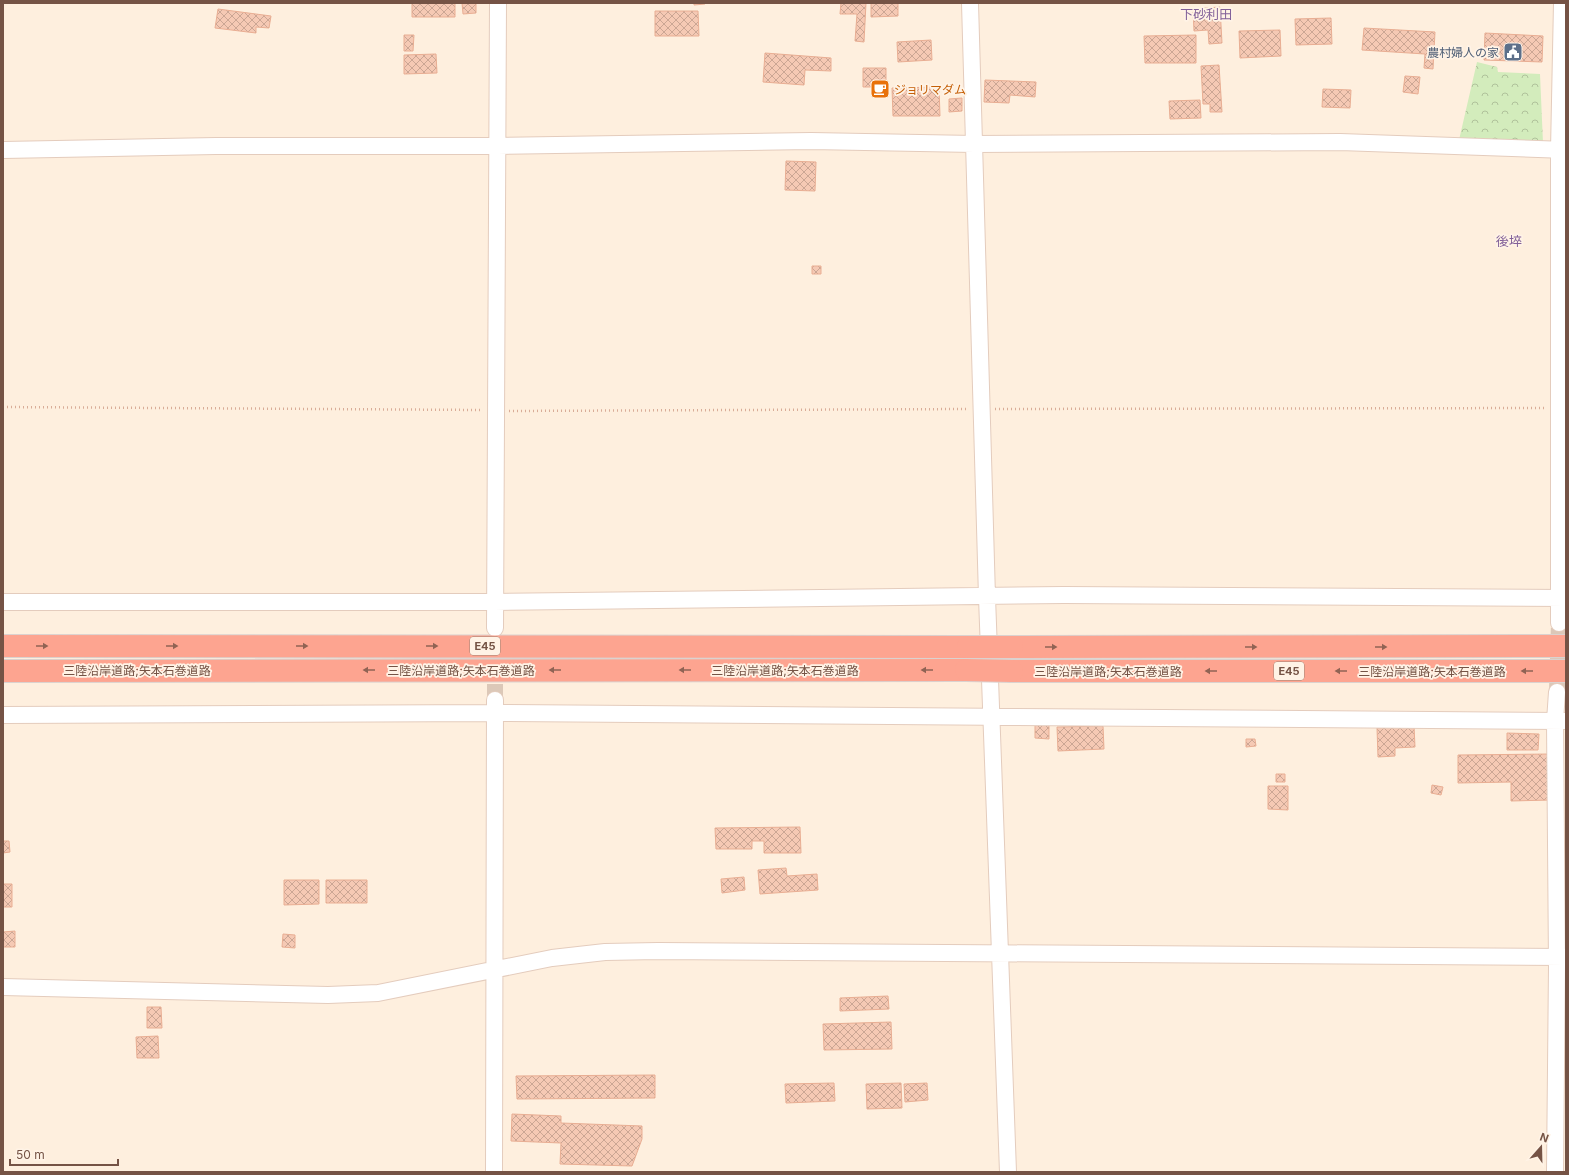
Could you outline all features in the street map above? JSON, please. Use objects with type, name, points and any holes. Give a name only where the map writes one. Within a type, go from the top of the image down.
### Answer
[{"type":"highway","name":"三陸沿岸道路;矢本石巻道路","points":[[3,646],[1566,646]]},
{"type":"highway","name":"三陸沿岸道路;矢本石巻道路","points":[[3,670],[1566,670]]},
{"type":"street","points":[[496,628],[498,3]]},
{"type":"street","points":[[970,3],[987,597],[1008,1172]]},
{"type":"street","points":[[1559,623],[1563,598],[1558,408],[1562,150],[1562,3]]},
{"type":"street","points":[[3,150],[216,146],[498,146],[811,141],[974,144],[1340,142],[1562,150]]},
{"type":"street","points":[[3,602],[495,602],[1064,595],[1563,598]]},
{"type":"street","points":[[1555,1172],[1561,956],[1560,721],[1557,692]]},
{"type":"street","points":[[494,1172],[495,707]]},
{"type":"street","points":[[3,715],[495,707],[992,716],[1560,721]]},
{"type":"street","points":[[3,987],[328,995],[378,993],[552,958],[620,952],[666,951],[1561,956]]},
{"type":"path","points":[[3,407],[496,410],[1558,408]]},
{"type":"green space","points":[[1477,62],[1497,67],[1498,72],[1540,74],[1543,143],[1459,140]]},
{"type":"building","points":[[412,3],[455,3],[455,17],[412,17]]},
{"type":"building","points":[[462,3],[476,3],[476,13],[463,14]]},
{"type":"building","points":[[694,3],[705,3],[705,4],[694,5]]},
{"type":"building","points":[[841,3],[866,3],[864,42],[855,41],[857,14],[840,14]]},
{"type":"building","points":[[871,3],[898,3],[898,16],[871,17]]},
{"type":"building","points":[[1220,7],[1222,43],[1209,44],[1208,30],[1194,31],[1193,9]]},
{"type":"building","points":[[218,9],[271,16],[269,28],[256,27],[256,33],[215,28]]},
{"type":"building","points":[[655,11],[698,11],[699,36],[655,36]]},
{"type":"building","points":[[1331,18],[1332,44],[1296,45],[1295,19]]},
{"type":"building","points":[[1364,28],[1435,32],[1433,69],[1424,68],[1425,54],[1362,50]]},
{"type":"building","points":[[1280,30],[1281,56],[1240,58],[1239,31]]},
{"type":"building","points":[[1485,33],[1543,36],[1542,62],[1484,60]]},
{"type":"building","points":[[404,35],[414,35],[413,51],[404,51]]},
{"type":"building","points":[[1196,35],[1196,63],[1145,63],[1144,36]]},
{"type":"building","points":[[931,40],[932,60],[898,62],[897,42]]},
{"type":"building","points":[[765,53],[831,58],[831,71],[805,70],[804,85],[763,82]]},
{"type":"building","points":[[436,54],[437,73],[404,74],[404,55]]},
{"type":"building","points":[[1219,65],[1222,112],[1210,112],[1210,104],[1203,104],[1201,66]]},
{"type":"building","points":[[863,68],[886,68],[886,87],[863,87]]},
{"type":"building","points":[[1405,76],[1420,77],[1418,94],[1403,92]]},
{"type":"building","points":[[985,80],[1036,82],[1035,97],[1010,95],[1009,103],[984,102]]},
{"type":"building","points":[[939,87],[940,116],[893,116],[892,88]]},
{"type":"building","points":[[1323,89],[1351,90],[1350,108],[1322,107]]},
{"type":"building","points":[[962,98],[962,111],[949,112],[949,99]]},
{"type":"building","points":[[1200,100],[1201,118],[1170,119],[1169,101]]},
{"type":"building","points":[[786,161],[816,162],[815,191],[785,190]]},
{"type":"building","points":[[812,266],[821,266],[821,274],[812,274]]},
{"type":"building","points":[[1035,724],[1049,724],[1049,739],[1035,738]]},
{"type":"building","points":[[1103,726],[1104,749],[1058,751],[1057,727]]},
{"type":"building","points":[[1414,726],[1415,747],[1395,748],[1395,756],[1378,757],[1377,728]]},
{"type":"building","points":[[1507,733],[1539,734],[1538,750],[1507,750]]},
{"type":"building","points":[[1246,739],[1255,739],[1256,746],[1246,747]]},
{"type":"building","points":[[1550,754],[1551,800],[1511,801],[1511,782],[1458,783],[1458,755]]},
{"type":"building","points":[[1276,774],[1285,774],[1285,782],[1276,782]]},
{"type":"building","points":[[1432,785],[1443,787],[1441,795],[1431,793]]},
{"type":"building","points":[[1268,786],[1288,786],[1288,810],[1268,809]]},
{"type":"building","points":[[800,827],[801,853],[764,853],[764,841],[752,841],[752,849],[716,849],[715,828]]},
{"type":"building","points":[[3,841],[9,841],[10,852],[3,853]]},
{"type":"building","points":[[786,868],[787,876],[817,874],[818,890],[760,894],[758,870]]},
{"type":"building","points":[[744,877],[745,890],[722,893],[721,879]]},
{"type":"building","points":[[284,880],[319,880],[319,904],[284,905]]},
{"type":"building","points":[[326,880],[367,880],[367,903],[326,903]]},
{"type":"building","points":[[3,884],[12,884],[12,907],[3,907]]},
{"type":"building","points":[[15,931],[15,947],[3,947],[3,932]]},
{"type":"building","points":[[283,934],[295,935],[295,948],[282,947]]},
{"type":"building","points":[[888,996],[889,1009],[840,1011],[840,998]]},
{"type":"building","points":[[147,1007],[161,1007],[162,1028],[147,1028]]},
{"type":"building","points":[[891,1022],[892,1049],[824,1050],[823,1024]]},
{"type":"building","points":[[158,1036],[159,1058],[137,1058],[136,1037]]},
{"type":"building","points":[[655,1075],[655,1098],[517,1099],[516,1076]]},
{"type":"building","points":[[834,1083],[835,1101],[786,1103],[785,1084]]},
{"type":"building","points":[[901,1083],[902,1108],[867,1109],[866,1084]]},
{"type":"building","points":[[927,1083],[928,1100],[905,1102],[904,1084]]},
{"type":"building","points":[[512,1114],[561,1116],[561,1123],[642,1126],[642,1139],[632,1166],[560,1164],[561,1143],[511,1141]]},
{"type":"tunnel","points":[[1557,692],[1559,623]]},
{"type":"tunnel","points":[[495,636],[495,700]]},
{"type":"place","name":"農村婦人の家","points":[[1513,52]]},
{"type":"place","name":"ジョリマダム","points":[[880,89]]},
{"type":"district","name":"下砂利田","points":[[1206,14]]},
{"type":"district","name":"後埣","points":[[1509,241]]}]
